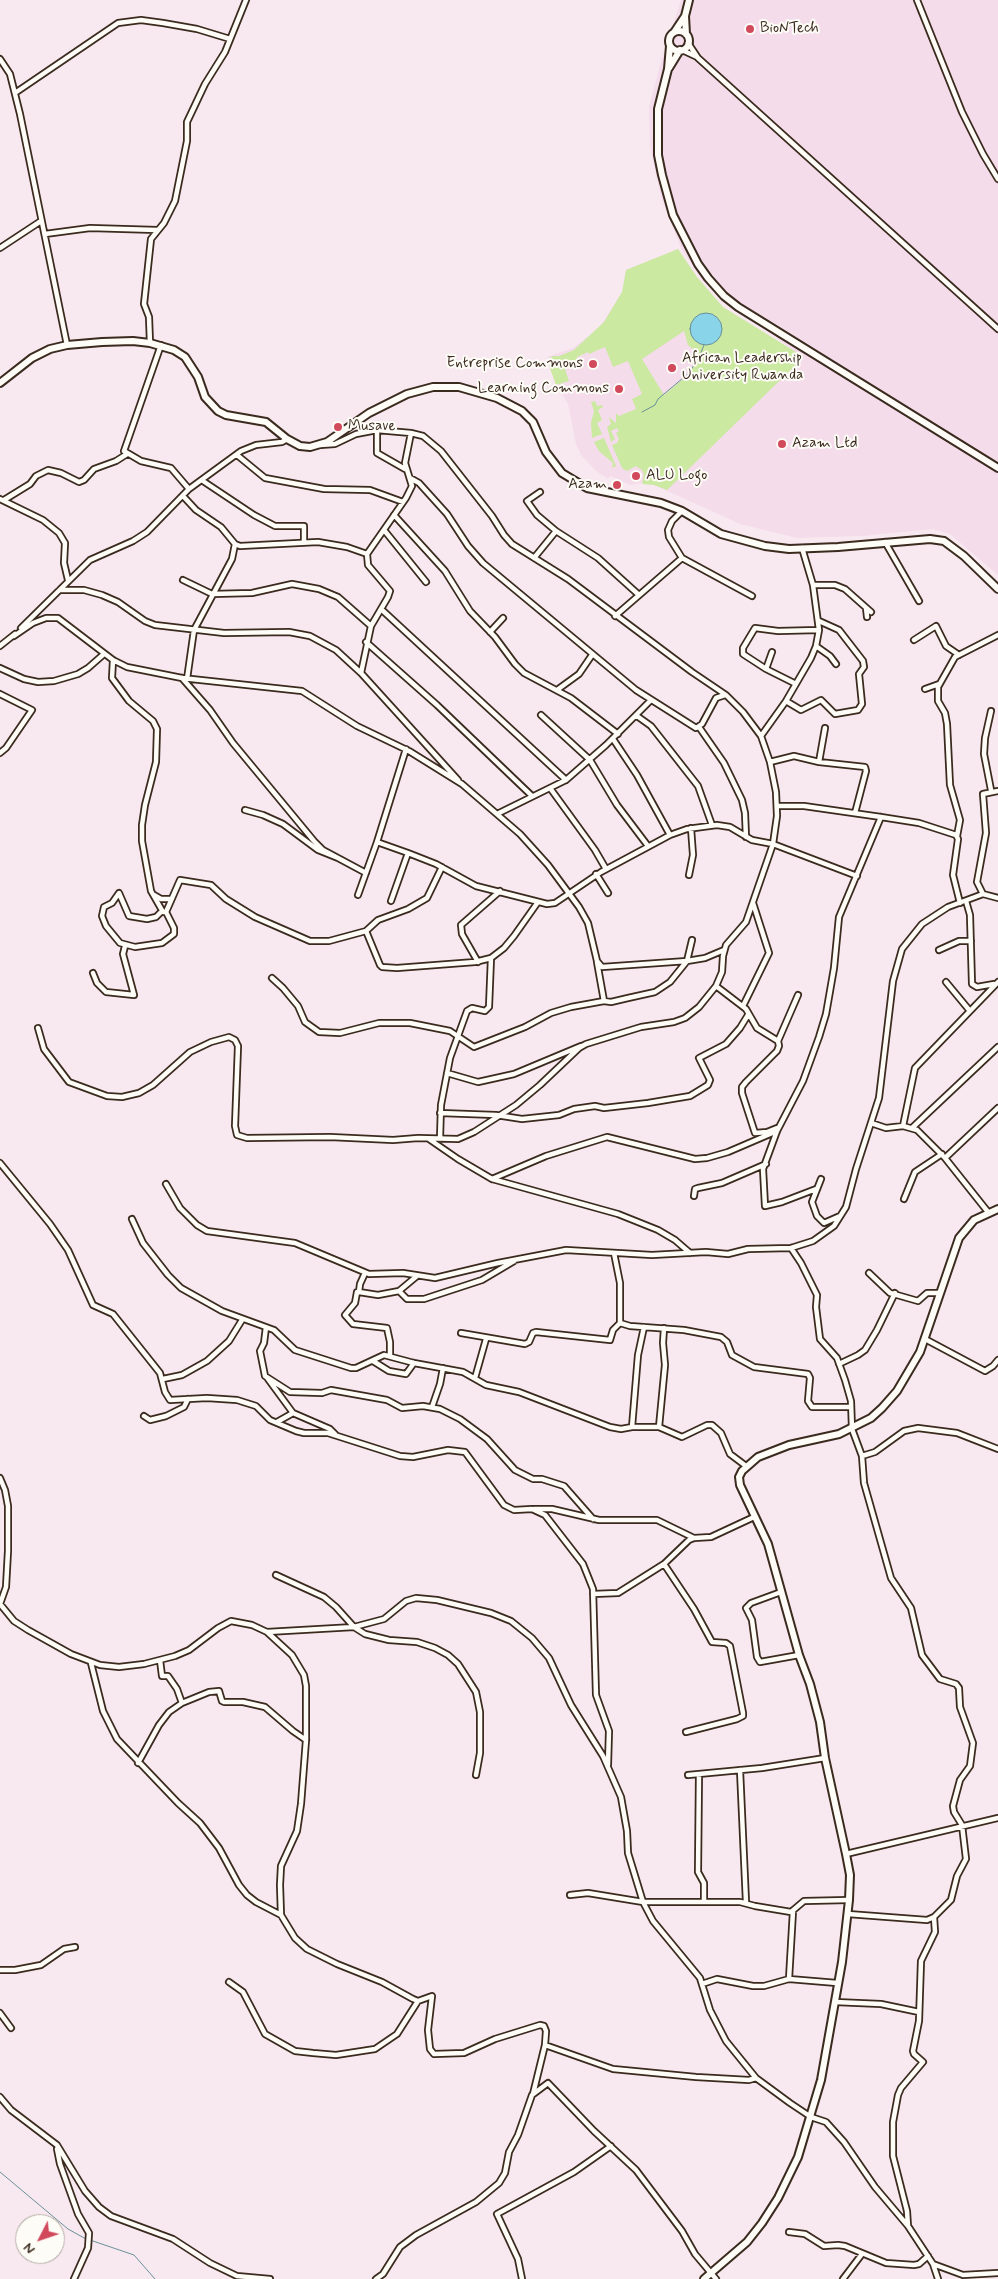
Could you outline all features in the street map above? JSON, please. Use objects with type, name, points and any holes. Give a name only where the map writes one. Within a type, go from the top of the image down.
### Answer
[{"type":"main road","points":[[668,69],[688,43],[685,16],[689,0]]},
{"type":"main road","points":[[685,16],[669,39],[668,69],[658,109],[657,145],[662,175],[674,215],[698,264],[724,296],[738,308],[998,468]]},
{"type":"main road","points":[[675,31],[681,31],[686,34]]},
{"type":"main road","points":[[670,46],[675,50],[681,50]]},
{"type":"main road","points":[[0,383],[32,358],[50,349],[67,345],[133,340],[161,345],[180,353],[189,361],[198,377],[204,397],[218,411],[226,415],[266,422],[287,439],[304,447],[320,445],[369,413],[407,394],[433,387],[459,387],[496,398],[522,410],[533,422],[553,462],[562,473],[587,488],[661,503],[682,511],[721,534],[765,546],[802,548],[930,539],[944,541],[964,556],[998,589]]},
{"type":"main road","points":[[704,2279],[714,2276],[747,2242],[778,2198],[798,2157],[811,2117],[820,2080],[835,2002],[849,1900],[850,1875],[825,1758],[820,1722],[810,1684],[798,1655],[768,1544],[740,1485],[739,1476],[746,1466],[758,1457],[779,1448],[828,1438],[852,1429],[871,1418],[897,1392],[909,1372],[924,1338],[959,1238],[974,1220],[998,1209]]},
{"type":"street","points":[[150,343],[149,317],[144,304],[145,277],[151,239],[156,230],[164,223],[176,201],[187,141],[187,122],[230,39],[246,0]]},
{"type":"street","points":[[917,0],[962,112],[998,179]]},
{"type":"street","points":[[15,93],[118,24],[141,20],[197,29],[230,39]]},
{"type":"street","points":[[688,43],[698,58],[998,329]]},
{"type":"street","points":[[681,50],[698,58]]},
{"type":"street","points":[[0,58],[10,74],[15,93],[67,345]]},
{"type":"street","points":[[0,248],[41,221]]},
{"type":"street","points":[[45,234],[90,228],[156,230]]},
{"type":"street","points":[[161,345],[124,446],[127,454],[141,461],[171,468],[190,489]]},
{"type":"street","points":[[361,673],[366,642],[371,626],[388,598],[390,590],[368,565],[367,554],[412,486],[405,469],[377,453],[377,430]]},
{"type":"street","points":[[320,445],[335,444],[356,434],[377,430],[411,432],[423,436],[441,451],[512,544],[568,579],[615,616],[726,695],[743,712],[761,736],[770,762],[777,806],[773,844],[746,922],[726,945],[722,972],[716,986],[699,1007],[685,1018],[674,1022],[641,1027],[575,1047],[514,1074],[478,1082],[448,1073]]},
{"type":"street","points":[[405,469],[411,432]]},
{"type":"street","points":[[14,636],[90,560],[133,541],[147,532],[190,489],[248,447],[282,442],[287,439]]},
{"type":"street","points":[[2,500],[48,470],[61,473],[79,482],[84,480],[94,469],[116,461],[127,454]]},
{"type":"street","points":[[236,455],[265,478],[324,489],[370,490],[403,502]]},
{"type":"street","points":[[409,477],[419,483],[447,514],[468,546],[483,563],[622,680],[692,727],[699,727]]},
{"type":"street","points":[[203,481],[254,515],[275,526],[304,526],[304,542]]},
{"type":"street","points":[[540,492],[529,498],[528,504],[556,531],[598,558],[638,595]]},
{"type":"street","points":[[183,496],[196,510],[221,527],[235,544],[248,547],[304,542],[335,545],[367,554]]},
{"type":"street","points":[[2,500],[44,520],[59,533],[65,542],[64,563],[68,580]]},
{"type":"street","points":[[682,511],[672,521],[668,530],[669,537],[682,558],[752,596]]},
{"type":"street","points":[[394,515],[445,571],[470,611],[524,673],[571,698],[618,734]]},
{"type":"street","points":[[384,530],[426,582]]},
{"type":"street","points":[[534,558],[556,531]]},
{"type":"street","points":[[886,542],[919,601]]},
{"type":"street","points":[[184,678],[194,630],[232,559],[235,544]]},
{"type":"street","points":[[761,736],[786,701],[816,646],[819,621],[813,585],[802,548]]},
{"type":"street","points":[[615,616],[682,558]]},
{"type":"street","points":[[183,580],[212,594],[252,592],[292,584],[319,589],[338,597],[371,626]]},
{"type":"street","points":[[813,585],[835,585],[855,596],[871,612]]},
{"type":"street","points":[[59,590],[67,588],[102,595],[118,602],[145,622],[155,625],[248,634],[289,632],[310,636],[336,650],[361,673],[462,784],[520,834],[548,865],[579,906],[588,923],[604,1001]]},
{"type":"street","points":[[865,607],[867,617]]},
{"type":"street","points":[[381,609],[566,780]]},
{"type":"street","points":[[0,646],[33,623],[46,618],[58,618],[112,660],[127,667],[184,678],[302,691],[358,726],[406,749],[462,784]]},
{"type":"street","points":[[490,632],[503,618]]},
{"type":"street","points":[[786,701],[801,710],[821,700],[835,714],[858,710],[862,704],[859,674],[864,667],[863,661],[839,630],[819,621]]},
{"type":"street","points":[[914,640],[936,624],[946,646],[959,654]]},
{"type":"street","points":[[796,684],[766,669],[742,652],[755,628],[819,630]]},
{"type":"street","points":[[960,903],[953,875],[960,820],[950,786],[945,716],[937,697],[939,684],[949,664],[959,654],[998,635]]},
{"type":"street","points":[[366,642],[432,700],[532,796]]},
{"type":"street","points":[[816,646],[830,656],[836,664]]},
{"type":"street","points":[[766,669],[772,652]]},
{"type":"street","points":[[0,668],[24,679],[38,682],[54,681],[78,674],[104,654]]},
{"type":"street","points":[[556,690],[579,674],[592,655]]},
{"type":"street","points":[[112,660],[112,678],[129,700],[153,721],[157,729],[156,762],[142,824],[145,863],[152,894],[164,912],[174,928],[174,934],[169,939],[154,945],[125,946],[120,943],[106,926],[102,916],[104,907],[112,903],[119,893],[129,916],[148,919],[164,912],[180,880],[210,885],[226,900],[255,917],[310,941],[329,942],[366,931],[378,920],[408,909],[427,898],[442,867]]},
{"type":"street","points":[[184,678],[233,743],[314,842],[323,850],[366,873]]},
{"type":"street","points":[[925,689],[939,684]]},
{"type":"street","points":[[0,694],[32,710],[6,748],[0,753]]},
{"type":"street","points":[[699,727],[716,698],[726,695]]},
{"type":"street","points":[[497,814],[566,780],[613,739],[652,700]]},
{"type":"street","points":[[992,711],[985,738],[984,754],[992,790]]},
{"type":"street","points":[[541,715],[590,760],[617,804],[648,846]]},
{"type":"street","points":[[637,716],[651,726],[698,786],[712,825]]},
{"type":"street","points":[[699,727],[724,763],[742,800],[745,813],[746,837]]},
{"type":"street","points":[[819,762],[825,728]]},
{"type":"street","points":[[613,739],[637,775],[670,835]]},
{"type":"street","points":[[358,895],[406,749]]},
{"type":"street","points":[[770,762],[789,756],[866,768],[855,813]]},
{"type":"street","points":[[550,788],[595,850],[606,869]]},
{"type":"street","points":[[983,894],[977,882],[986,833],[983,796],[984,792],[998,791]]},
{"type":"street","points":[[777,806],[804,806],[919,823],[957,836]]},
{"type":"street","points":[[245,810],[283,824],[318,850],[338,858]]},
{"type":"street","points":[[816,1189],[782,1202],[765,1206],[764,1169],[778,1129],[803,1081],[826,1014],[834,968],[839,917],[881,817]]},
{"type":"street","points":[[377,842],[442,867],[476,886],[547,904],[555,903],[596,874],[670,835],[691,828],[712,825],[730,827],[752,840],[773,844],[857,876]]},
{"type":"street","points":[[689,874],[693,855],[691,828]]},
{"type":"street","points":[[391,901],[408,853]]},
{"type":"street","points":[[596,874],[608,893]]},
{"type":"street","points":[[478,962],[462,934],[461,926],[500,891]]},
{"type":"street","points":[[152,894],[160,899],[171,899]]},
{"type":"street","points":[[166,1184],[171,1196],[188,1218],[207,1231],[295,1244],[364,1273],[380,1275],[403,1273],[428,1278],[443,1277],[520,1258],[566,1250],[652,1255],[728,1254],[748,1249],[791,1248],[812,1241],[834,1226],[846,1207],[879,1098],[893,981],[902,949],[922,924],[948,907],[983,894],[998,898]]},
{"type":"street","points":[[966,901],[970,916],[972,984],[977,988],[997,983]]},
{"type":"street","points":[[366,931],[382,967],[406,968],[478,962],[491,958],[509,942],[538,902]]},
{"type":"street","points":[[743,1006],[769,953],[753,903]]},
{"type":"street","points":[[272,978],[284,988],[298,1006],[305,1022],[319,1032],[340,1033],[379,1024],[410,1023],[450,1031],[474,1047],[525,1027],[551,1013],[571,1007],[604,1001],[611,1002],[655,992],[670,982],[686,961],[692,940]]},
{"type":"street","points":[[939,950],[959,941],[971,941]]},
{"type":"street","points":[[93,973],[97,983],[106,992],[134,995],[123,954],[125,946]]},
{"type":"street","points":[[597,961],[602,968],[606,968],[686,961],[705,958],[724,950]]},
{"type":"street","points":[[440,1139],[440,1113],[458,1036],[469,1008],[486,1011],[489,1007],[491,958]]},
{"type":"street","points":[[946,982],[970,1011]]},
{"type":"street","points":[[902,1126],[915,1068],[997,983]]},
{"type":"street","points":[[716,986],[743,1006],[757,1028],[778,1041]]},
{"type":"street","points":[[778,1129],[767,1132],[755,1132],[742,1093],[742,1087],[777,1051],[778,1041],[798,995]]},
{"type":"street","points":[[440,1113],[522,1119],[596,1106],[604,1108],[690,1096],[708,1085],[710,1080],[699,1058],[726,1044],[748,1015]]},
{"type":"street","points":[[38,1028],[44,1049],[69,1082],[107,1096],[122,1097],[139,1093],[153,1085],[190,1052],[229,1037],[235,1040],[238,1046],[235,1130],[240,1137],[247,1138],[330,1137],[393,1140],[462,1137],[500,1116],[540,1085],[584,1045]]},
{"type":"street","points":[[912,1128],[998,1047]]},
{"type":"street","points":[[904,1199],[915,1172],[943,1156],[998,1108]]},
{"type":"street","points":[[871,1123],[886,1128],[902,1126],[912,1128],[943,1156],[988,1212]]},
{"type":"street","points":[[492,1179],[546,1156],[599,1139],[624,1140],[682,1158],[695,1159],[707,1158],[728,1152],[778,1129]]},
{"type":"street","points":[[428,1138],[492,1179],[618,1214],[658,1230],[675,1240],[690,1253]]},
{"type":"street","points":[[0,1163],[50,1224],[68,1250],[93,1305],[113,1314],[163,1379],[165,1392],[170,1400],[237,1400],[256,1406],[270,1420],[304,1433],[328,1432],[400,1456],[413,1457],[448,1450],[465,1452],[504,1505],[520,1512],[544,1508],[609,1521],[657,1520],[694,1538]]},
{"type":"street","points":[[694,1196],[695,1189],[722,1183],[766,1164]]},
{"type":"street","points":[[822,1179],[816,1189],[812,1202],[821,1222],[827,1223],[842,1215]]},
{"type":"street","points":[[132,1219],[143,1243],[168,1275],[181,1288],[222,1312],[274,1330],[295,1350],[343,1367],[356,1368],[373,1361],[381,1355],[463,1372],[486,1385],[519,1392],[596,1423],[621,1429],[659,1427],[682,1437],[707,1424],[712,1425],[721,1433],[730,1454],[746,1466]]},
{"type":"street","points":[[791,1248],[817,1295],[816,1308],[820,1339],[840,1364],[851,1407],[852,1429],[862,1456],[864,1483],[881,1537],[889,1574],[911,1608],[920,1652],[940,1679],[956,1684],[960,1692],[960,1707],[973,1743],[970,1766],[960,1780],[953,1806],[954,1812],[962,1825],[965,1862],[957,1876],[951,1900],[934,1917],[922,1921],[848,1914]]},
{"type":"street","points":[[461,1333],[486,1339],[525,1344],[529,1342],[532,1333],[536,1332],[610,1340],[612,1330],[620,1323],[620,1283],[614,1252]]},
{"type":"street","points":[[399,1291],[408,1299],[428,1298],[482,1280],[520,1258]]},
{"type":"street","points":[[870,1272],[888,1292],[918,1301],[927,1293],[940,1294]]},
{"type":"street","points":[[364,1273],[355,1303],[345,1315],[353,1324],[387,1328],[390,1356]]},
{"type":"street","points":[[359,1292],[378,1295],[399,1291],[417,1276]]},
{"type":"street","points":[[840,1364],[858,1355],[868,1346],[895,1293]]},
{"type":"street","points":[[163,1379],[182,1375],[207,1360],[229,1341],[242,1320]]},
{"type":"street","points":[[620,1323],[721,1336],[727,1342],[732,1355],[754,1368],[808,1374],[810,1378],[809,1403],[812,1407],[851,1407]]},
{"type":"street","points":[[632,1427],[638,1355],[644,1327]]},
{"type":"street","points":[[266,1328],[264,1343],[260,1351],[265,1376],[293,1413],[330,1429],[336,1435]]},
{"type":"street","points":[[659,1427],[665,1365],[664,1328]]},
{"type":"street","points":[[924,1338],[985,1371],[998,1360]]},
{"type":"street","points":[[475,1378],[486,1339]]},
{"type":"street","points":[[373,1361],[389,1371],[406,1374],[414,1363]]},
{"type":"street","points":[[432,1408],[443,1368]]},
{"type":"street","points":[[265,1376],[290,1392],[322,1393],[331,1390],[387,1400],[402,1408],[440,1409],[487,1439],[501,1456],[522,1475],[564,1486],[593,1519]]},
{"type":"street","points":[[144,1416],[150,1420],[166,1416],[184,1407],[188,1399]]},
{"type":"street","points":[[277,1422],[293,1413]]},
{"type":"street","points":[[862,1456],[875,1452],[904,1431],[918,1428],[957,1433],[998,1449]]},
{"type":"street","points":[[0,1478],[5,1490],[8,1506],[6,1587],[0,1604],[14,1620],[28,1630],[71,1654],[91,1662],[119,1667],[144,1664],[189,1650],[218,1628],[231,1622],[252,1625],[267,1632],[292,1655],[304,1674],[306,1686],[306,1740],[297,1831],[281,1866],[281,1915]]},
{"type":"street","points":[[532,1510],[545,1515],[578,1557],[589,1577],[593,1594],[596,1695],[609,1731],[608,1766]]},
{"type":"street","points":[[593,1594],[618,1593],[664,1564],[684,1543],[694,1538],[711,1537],[754,1516]]},
{"type":"street","points":[[664,1564],[694,1609],[712,1642],[726,1643],[730,1646],[743,1713],[743,1716],[737,1720],[686,1732]]},
{"type":"street","points":[[276,1575],[324,1598],[336,1607],[354,1627],[375,1638],[418,1642],[448,1654],[458,1664],[476,1692],[480,1712],[480,1753],[476,1775]]},
{"type":"street","points":[[781,1592],[751,1603],[746,1608],[752,1620],[756,1657],[760,1662],[798,1655]]},
{"type":"street","points":[[267,1632],[354,1627],[384,1619],[406,1601],[416,1598],[437,1600],[491,1613],[511,1621],[532,1638],[549,1658],[571,1705],[608,1766],[621,1797],[627,1831],[628,1854],[643,1902],[653,1921],[702,1984],[710,2010],[726,2041],[756,2078],[811,2117],[826,2122],[844,2142],[875,2187],[908,2226],[933,2264],[938,2279]]},
{"type":"street","points":[[160,1660],[162,1676],[168,1676],[177,1688],[182,1703]]},
{"type":"street","points":[[91,1662],[103,1711],[117,1739],[138,1763],[200,1823],[219,1848],[239,1885],[247,1895],[281,1915],[295,1938],[317,1955],[382,1982],[418,2001]]},
{"type":"street","points":[[138,1763],[159,1725],[169,1712],[182,1703],[209,1692],[219,1691],[224,1702],[243,1702],[265,1707],[306,1740]]},
{"type":"street","points":[[688,1775],[825,1758]]},
{"type":"street","points":[[740,1770],[746,1902]]},
{"type":"street","points":[[699,1774],[698,1872],[704,1883],[704,1901]]},
{"type":"street","points":[[846,1854],[998,1818]]},
{"type":"street","points":[[570,1895],[588,1893],[643,1902],[746,1902],[755,1906],[793,1911]]},
{"type":"street","points":[[789,1979],[793,1911],[800,1902],[804,1901],[849,1900]]},
{"type":"street","points":[[908,2226],[907,2211],[893,2156],[893,2122],[901,2088],[922,2062],[913,2051],[919,2012],[921,1961],[935,1932],[934,1917]]},
{"type":"street","points":[[0,1970],[15,1970],[41,1965],[64,1949],[75,1947]]},
{"type":"street","points":[[702,1984],[717,1979],[753,1986],[764,1986],[789,1979],[837,1983]]},
{"type":"street","points":[[229,1982],[243,1992],[265,2034],[295,2051],[336,2055],[375,2049],[397,2034],[418,2001],[432,1996],[428,2030],[430,2049],[434,2054],[464,2053],[495,2039],[540,2025],[544,2026],[546,2032],[544,2045],[532,2096],[518,2135],[508,2152],[505,2173],[499,2183],[483,2197],[416,2234],[400,2247],[383,2274],[376,2279]]},
{"type":"street","points":[[835,2002],[880,2004],[919,2012]]},
{"type":"street","points":[[0,2014],[11,2028]]},
{"type":"street","points":[[544,2045],[613,2068],[686,2077],[749,2080],[756,2078]]},
{"type":"street","points":[[532,2096],[550,2083],[594,2131],[636,2170],[682,2231],[695,2254],[714,2276]]},
{"type":"street","points":[[0,2097],[12,2110],[57,2145],[85,2190],[99,2207],[112,2216],[173,2239],[210,2263],[237,2276],[270,2279]]},
{"type":"street","points":[[57,2145],[60,2164],[78,2214],[89,2233],[88,2248],[74,2279]]},
{"type":"street","points":[[522,2279],[518,2259],[497,2214],[574,2172],[611,2146]]},
{"type":"street","points":[[789,2232],[804,2234],[824,2246],[838,2244],[878,2262],[914,2266],[928,2256]]},
{"type":"street","points":[[843,2279],[862,2254]]},
{"type":"street","points":[[933,2264],[963,2275],[998,2273]]},
{"type":"shaded area","points":[[681,0],[998,0],[998,575],[950,534],[933,529],[863,536],[797,538],[740,524],[654,485],[644,483],[630,485],[610,476],[608,479],[596,471],[581,455],[576,444],[568,404],[558,387],[547,357],[573,348],[600,327],[622,292],[626,270],[678,249],[697,277],[723,307],[795,352],[761,326],[727,305],[703,281],[681,248],[661,197],[650,147],[649,107]]},
{"type":"green space","name":"African Leadership University Rwanda","points":[[678,249],[697,277],[723,307],[804,357],[667,490],[654,485],[642,484],[644,474],[636,466],[627,471],[622,468],[612,445],[617,443],[619,439],[616,433],[619,431],[617,428],[611,431],[615,439],[611,442],[607,427],[611,424],[609,417],[616,423],[616,413],[619,416],[636,409],[632,399],[642,394],[628,361],[613,367],[605,347],[589,354],[588,352],[577,357],[579,363],[565,369],[569,381],[556,385],[547,360],[553,356],[559,356],[574,350],[604,322],[622,292],[626,270]],"holes":[[[696,317],[715,342],[706,345],[691,326]],[[684,331],[688,345],[700,355],[689,374],[664,395],[642,359]]]},
{"type":"green space","points":[[595,401],[597,406],[602,405],[603,407],[598,410],[602,420],[597,423],[602,434],[592,438],[591,423],[594,411],[591,402]]},
{"type":"green space","points":[[604,438],[616,466],[612,468],[613,463],[599,451],[594,442]]},
{"type":"water","points":[[706,313],[717,318],[722,329],[717,340],[706,345],[695,340],[690,329],[695,318]]},
{"type":"waterway","points":[[642,412],[655,405],[658,399],[689,373],[704,345]]},
{"type":"waterway","points":[[0,2172],[68,2229],[86,2239]]},
{"type":"waterway","points":[[90,2240],[134,2255],[155,2279]]},
{"type":"place","name":"BioNTech","points":[[750,29]]},
{"type":"place","name":"Entreprise Commons","points":[[593,364]]},
{"type":"place","name":"African Leadership University Rwanda","points":[[672,368]]},
{"type":"place","name":"Learning Commons","points":[[619,389]]},
{"type":"place","name":"Musave","points":[[338,427]]},
{"type":"place","name":"Azam Ltd","points":[[782,444]]},
{"type":"place","name":"ALU Logo","points":[[636,476]]},
{"type":"place","name":"Azam","points":[[617,485]]}]
